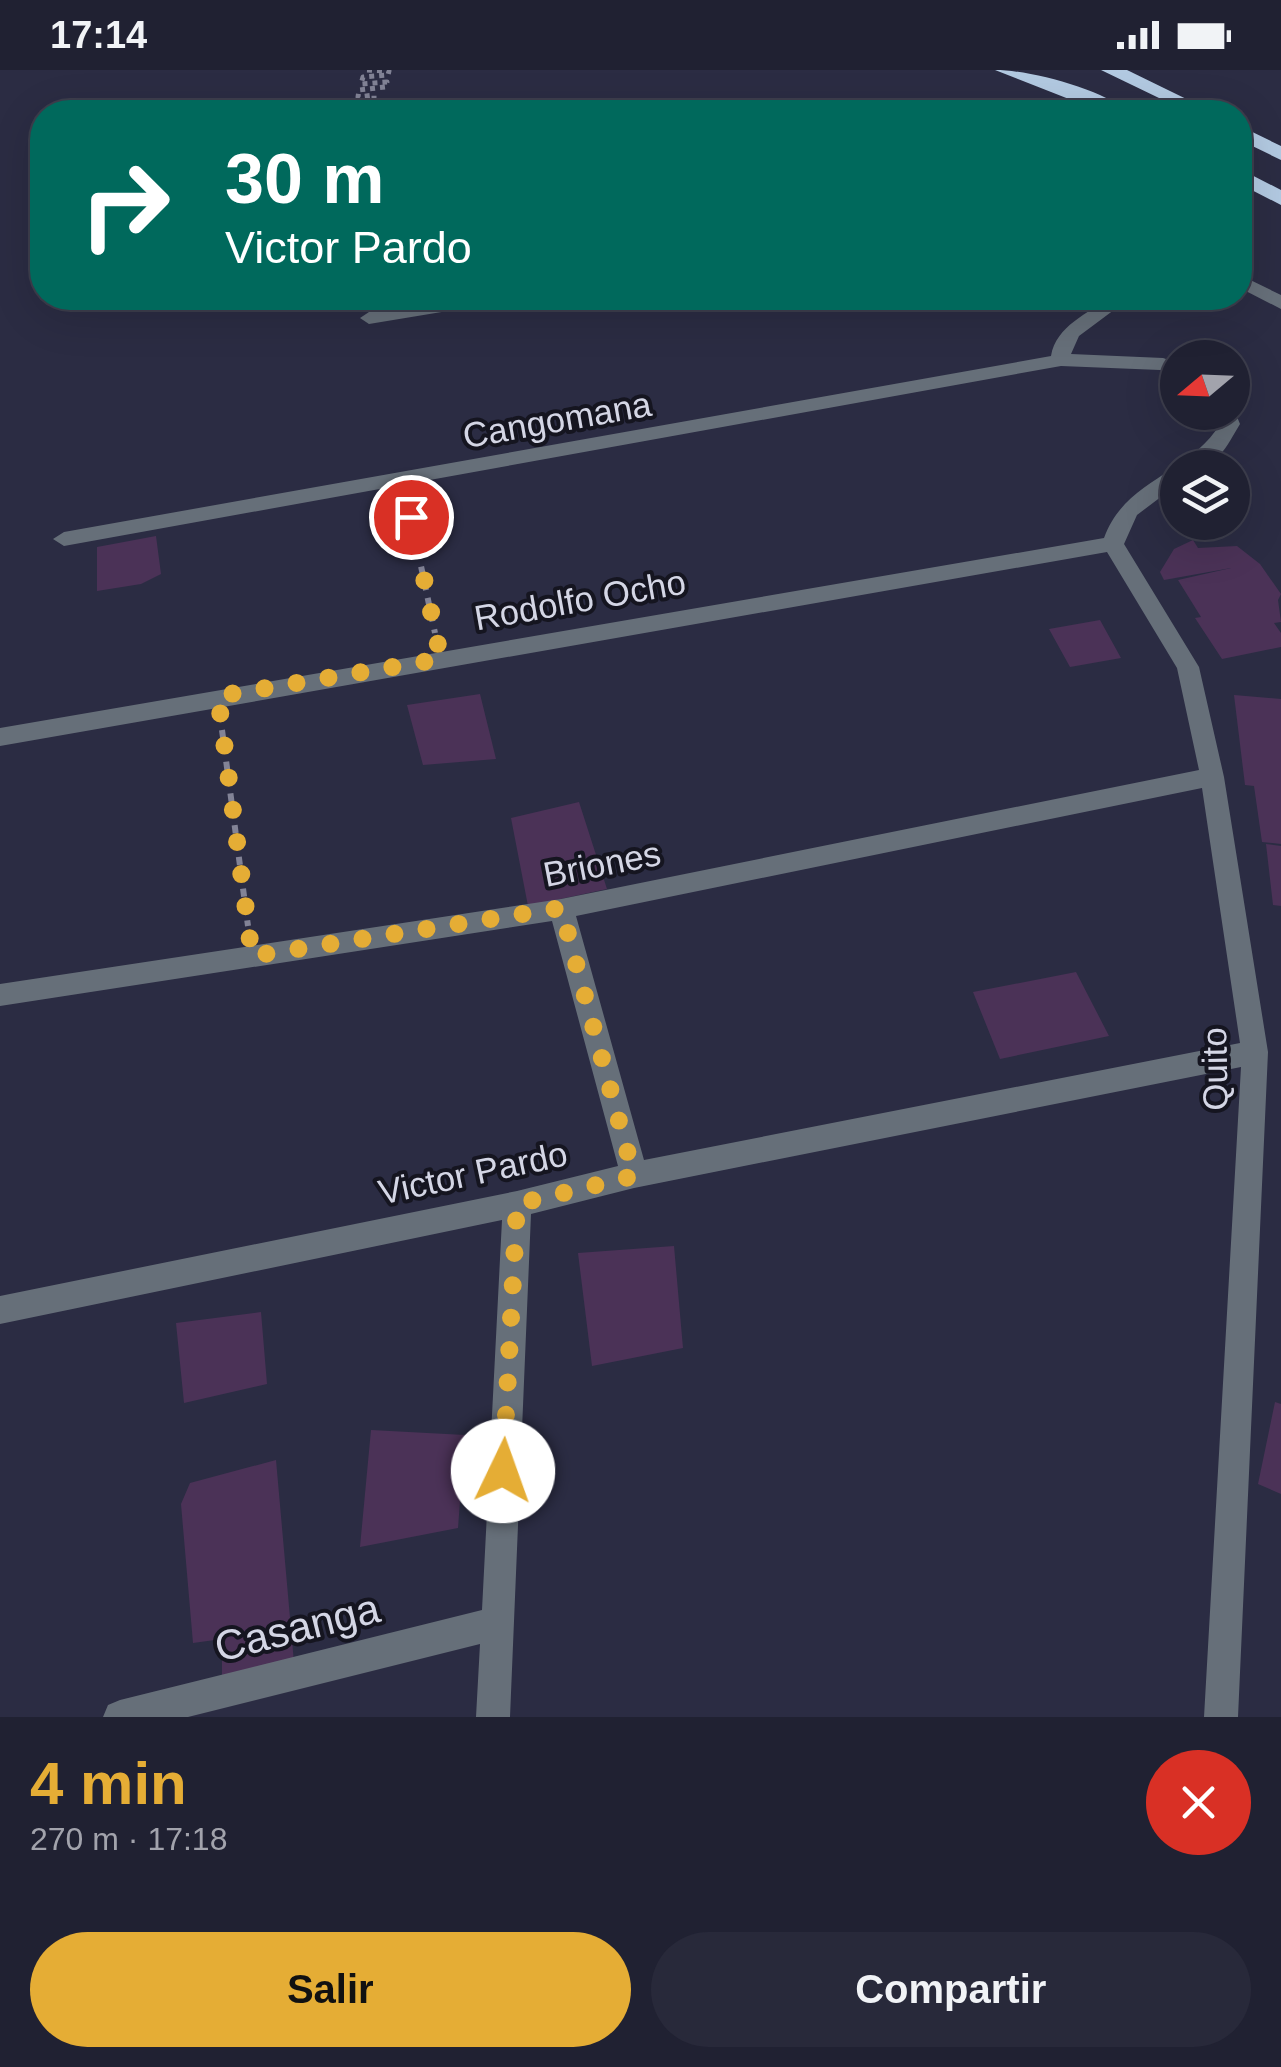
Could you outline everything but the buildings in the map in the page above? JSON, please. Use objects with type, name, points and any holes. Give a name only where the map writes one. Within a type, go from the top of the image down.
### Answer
[{"type":"highway","points":[[1004,70],[1089,100]]},
{"type":"highway","points":[[1111,70],[1177,100]]},
{"type":"highway","points":[[1252,138],[1281,154]]},
{"type":"highway","points":[[1252,182],[1281,199]]},
{"type":"street","points":[[1252,287],[1281,303]]},
{"type":"street","points":[[369,318],[417,310]]},
{"type":"street","points":[[1105,310],[1064,340],[1059,350],[1061,360],[1160,364]]},
{"type":"street","name":"Cangomana","points":[[64,539],[1061,360]]},
{"type":"street","points":[[1114,544],[1121,517],[1160,486]]},
{"type":"street","name":"Rodolfo Ocho","points":[[0,737],[218,696],[1114,544]]},
{"type":"street","name":"Quito","points":[[1114,544],[1188,667],[1212,777],[1256,1052],[1220,1717]]},
{"type":"street","name":"Briones","points":[[0,995],[561,908],[1212,777]]},
{"type":"street","points":[[561,908],[634,1176]]},
{"type":"street","name":"Victor Pardo","points":[[0,1310],[517,1204],[634,1176],[1256,1052]]},
{"type":"street","points":[[492,1717],[517,1204]]},
{"type":"street","name":"Casanga","points":[[120,1717],[496,1623]]},
{"type":"path","points":[[367,70],[390,71],[388,75],[363,78],[361,84],[387,82],[386,88],[359,90],[358,97],[374,95],[374,100]]},
{"type":"path","points":[[403,481],[441,659]]},
{"type":"path","points":[[218,696],[252,956]]},
{"type":"route","points":[[411,517],[441,659],[218,696],[252,956],[561,908],[634,1176],[517,1204],[503,1471]]}]
